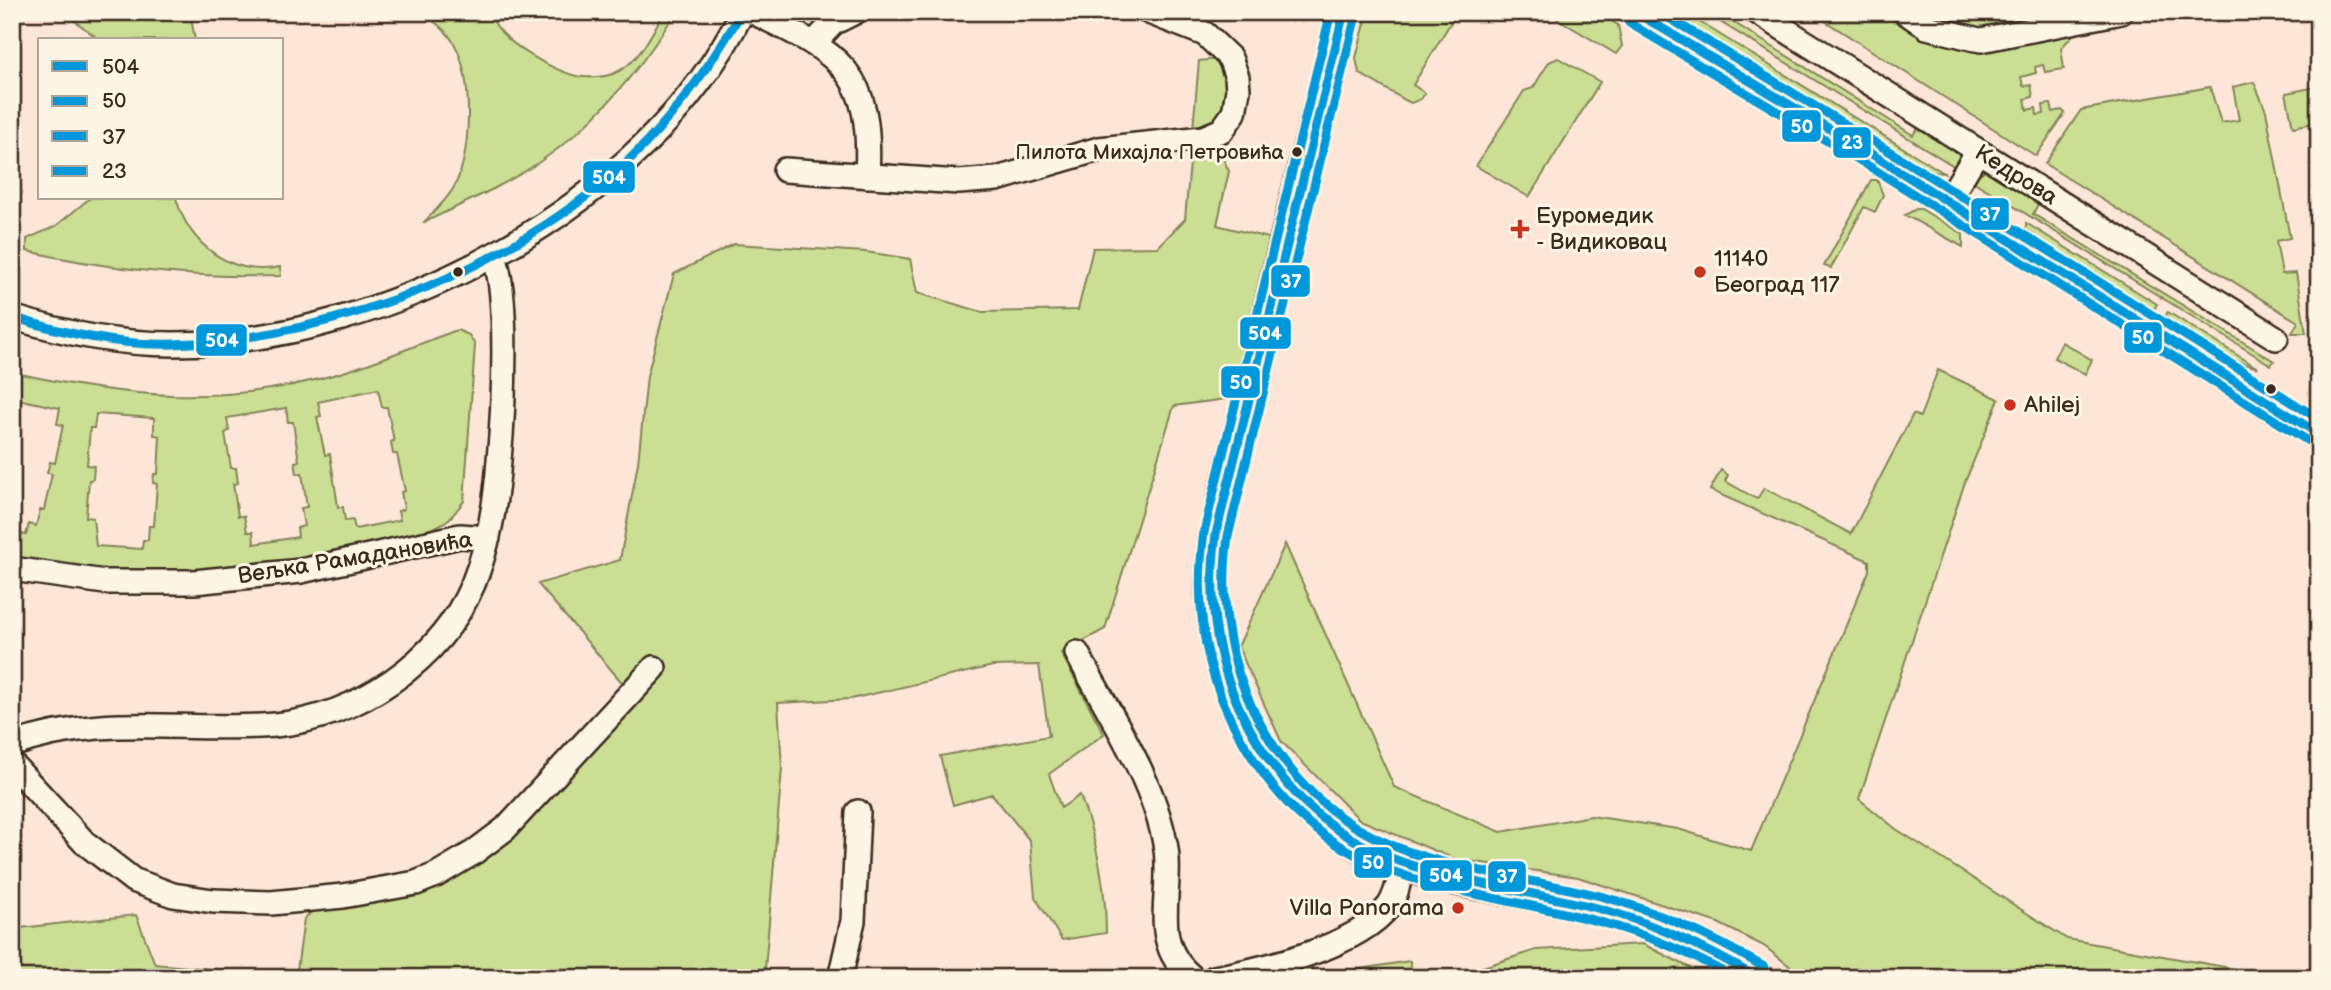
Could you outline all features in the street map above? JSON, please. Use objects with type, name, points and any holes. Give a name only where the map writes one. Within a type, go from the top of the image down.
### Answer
[{"type":"main road","points":[[1345,12],[1275,279],[1215,541],[1212,607],[1218,645],[1233,695],[1268,758],[1294,792],[1334,828],[1370,850],[1402,865],[1458,882],[1573,902],[1642,920],[1701,945],[1758,978]]},
{"type":"main road","points":[[1635,12],[1947,202],[2319,434]]},
{"type":"street","points":[[12,317],[105,341],[174,344],[250,338],[329,322],[362,311],[493,255],[580,201],[641,151],[682,107],[716,60],[742,12]]},
{"type":"street","points":[[753,12],[814,43],[839,63],[864,103],[869,130],[867,176]]},
{"type":"street","points":[[814,43],[832,23],[855,12]]},
{"type":"street","points":[[785,170],[986,181],[1099,149],[1203,138],[1222,130],[1234,113],[1238,90],[1237,77],[1230,58],[1205,34],[1149,12]]},
{"type":"street","name":"Кедрова","points":[[1757,12],[2276,338]]},
{"type":"street","points":[[1918,21],[1978,40],[2121,12]]},
{"type":"street","points":[[1947,202],[1978,151]]},
{"type":"street","points":[[12,745],[82,727],[274,725],[299,722],[344,708],[390,682],[436,642],[472,587],[488,538],[497,488],[502,399],[501,279],[493,255]]},
{"type":"street","name":"Вељка Рамадановића","points":[[12,569],[105,582],[194,582],[301,571],[460,536],[488,538]]},
{"type":"street","points":[[1077,653],[1143,779],[1159,824],[1167,860],[1168,945],[1180,965],[1193,978]]},
{"type":"street","points":[[12,764],[77,835],[103,859],[133,880],[173,895],[213,901],[271,903],[343,896],[416,883],[436,875],[473,853],[505,829],[654,668]]},
{"type":"street","points":[[840,978],[853,921],[858,812]]},
{"type":"street","points":[[1214,978],[1303,954],[1362,930],[1391,904],[1402,865]]},
{"type":"green space","points":[[63,12],[190,12],[195,38],[97,38]]},
{"type":"green space","points":[[420,12],[491,12],[502,33],[528,54],[572,75],[601,77],[619,71],[634,60],[664,12],[676,12],[632,75],[579,132],[524,172],[423,223],[444,202],[460,173],[468,116],[465,77],[455,45],[444,30]]},
{"type":"green space","points":[[1368,12],[1457,12],[1413,85],[1425,93],[1421,99],[1411,103],[1359,73],[1356,58]]},
{"type":"green space","points":[[1546,12],[1597,12],[1618,25],[1622,46],[1616,54]]},
{"type":"green space","points":[[1704,12],[1717,12],[1913,135],[1918,128],[1938,142],[1947,141],[1957,147],[1960,161],[1957,168]]},
{"type":"green space","points":[[1811,12],[2094,12],[2061,48],[2064,69],[2045,72],[2043,65],[2035,67],[2036,73],[2021,77],[2023,86],[2031,85],[2033,97],[2025,99],[2027,110],[2036,108],[2037,115],[2044,114],[2043,105],[2051,104],[2053,112],[2062,110],[2065,113],[2036,156]]},
{"type":"green space","points":[[1693,18],[1944,173],[1917,165],[1855,123],[1825,111],[1686,27]]},
{"type":"green space","points":[[1230,58],[1237,77],[1212,136],[1229,171],[1217,225],[1284,242],[1248,396],[1174,406],[1105,629],[1061,653],[1104,734],[1049,774],[1061,808],[1080,795],[1099,863],[1106,933],[1062,940],[1035,897],[1030,841],[992,794],[953,805],[940,756],[1049,736],[1039,665],[993,666],[851,699],[778,703],[782,768],[765,969],[758,978],[12,978],[12,929],[136,915],[155,964],[296,977],[304,919],[325,899],[436,875],[505,829],[631,693],[538,584],[620,560],[638,463],[647,376],[674,274],[734,244],[866,252],[910,259],[917,293],[982,312],[1078,310],[1093,248],[1158,247],[1185,219],[1199,61]]},
{"type":"green space","points":[[1558,58],[1600,82],[1529,197],[1476,166],[1524,91],[1533,88],[1549,62]]},
{"type":"green space","points":[[2254,82],[2266,111],[2290,238],[2276,241],[2282,274],[2296,273],[2306,333],[2292,333],[2298,322],[2045,164],[2081,110],[2210,87],[2221,123],[2239,120],[2233,87]]},
{"type":"green space","points":[[2317,87],[2319,122],[2293,127],[2286,93]]},
{"type":"green space","points":[[1990,167],[2041,198],[2033,214],[2274,361],[2271,365],[1971,180]]},
{"type":"green space","points":[[1871,180],[1877,180],[1883,195],[1875,212],[1864,207],[1831,268],[1824,266]]},
{"type":"green space","points":[[88,200],[177,200],[191,230],[214,254],[245,267],[280,267],[281,276],[217,276],[153,271],[27,251],[27,239],[56,226]]},
{"type":"green space","points":[[1921,209],[1963,234],[1963,247],[1905,215]]},
{"type":"green space","points":[[2026,223],[2157,304],[2151,314],[2026,229]]},
{"type":"green space","points":[[2168,312],[2258,368],[2221,356],[2163,320]]},
{"type":"green space","points":[[457,330],[469,335],[475,345],[464,501],[446,521],[395,540],[357,549],[273,565],[200,574],[114,572],[12,557],[12,532],[26,535],[29,524],[36,526],[40,510],[44,510],[52,474],[47,473],[50,462],[55,463],[63,425],[57,424],[60,408],[12,398],[12,372],[135,393],[215,395],[296,384],[337,374]],"holes":[[[378,389],[382,407],[387,407],[394,441],[391,442],[393,454],[397,454],[405,491],[401,492],[404,509],[398,511],[400,520],[355,529],[353,520],[345,521],[343,507],[338,507],[330,454],[325,455],[317,417],[321,416],[318,402]],[[286,408],[288,422],[293,422],[299,461],[295,462],[297,474],[302,473],[307,507],[301,508],[304,526],[297,528],[298,537],[254,544],[253,532],[247,532],[244,516],[238,516],[233,484],[238,483],[236,468],[231,468],[225,433],[229,431],[227,418]],[[96,414],[154,418],[154,435],[160,436],[158,474],[154,474],[153,483],[157,484],[154,526],[149,526],[148,540],[143,540],[142,549],[96,546],[93,518],[86,517],[89,480],[93,479],[94,466],[87,465],[90,428],[94,428]]]},
{"type":"green space","points":[[2062,342],[2092,360],[2085,374],[2054,358]]},
{"type":"green space","points":[[1938,370],[1999,399],[1965,482],[1859,799],[1896,829],[2067,939],[2253,972],[2264,978],[1805,978],[1764,946],[1718,923],[1578,877],[1455,859],[1360,820],[1281,741],[1238,647],[1285,544],[1394,787],[1501,832],[1591,816],[1678,829],[1751,851],[1869,571],[1869,561],[1710,490],[1721,470],[1728,475],[1725,481],[1757,499],[1764,488],[1851,534],[1913,414],[1920,417]]},
{"type":"green space","points":[[1643,944],[1710,978],[1449,978],[1536,950]]},
{"type":"green space","points":[[1303,954],[1317,976],[1410,961],[1412,978],[1226,978]]},
{"type":"transit line","name":"504","points":[[12,317],[92,337],[132,343],[173,344],[236,339],[300,327],[364,310],[427,287],[488,258],[546,225],[598,187],[645,144],[673,113],[742,12]]},
{"type":"transit line","name":"50","points":[[1331,12],[1204,532],[1200,585],[1205,637],[1210,663],[1228,713],[1240,737],[1274,788],[1311,826],[1351,853],[1394,872],[1441,886],[1597,921],[1633,932],[1684,952],[1734,978]]},
{"type":"transit line","name":"504","points":[[1344,12],[1216,534],[1213,585],[1217,634],[1222,659],[1238,706],[1283,779],[1319,815],[1358,842],[1400,861],[1444,875],[1597,908],[1639,921],[1700,947],[1758,978]]},
{"type":"transit line","name":"23","points":[[1635,12],[1870,153],[2319,434]]},
{"type":"transit line","name":"37","points":[[1659,12],[1876,143],[2319,419]]},
{"type":"transit line","name":"37","points":[[1356,15],[1228,536],[1225,585],[1229,633],[1234,657],[1250,703],[1261,725],[1293,772],[1328,808],[1366,833],[1408,851],[1452,864],[1600,896],[1643,909],[1705,935],[1764,967]]},
{"type":"transit line","name":"50","points":[[1629,23],[1864,163],[2313,444]]},
{"type":"place","name":"Пилота Михајла Петровића","points":[[1297,152]]},
{"type":"place","name":"Еуромедик - Видиковац","points":[[1520,229]]},
{"type":"place","name":"11140 Београд 117","points":[[1700,272]]},
{"type":"place","name":"Ahilej","points":[[2010,405]]},
{"type":"place","name":"Villa Panorama","points":[[1458,908]]}]
